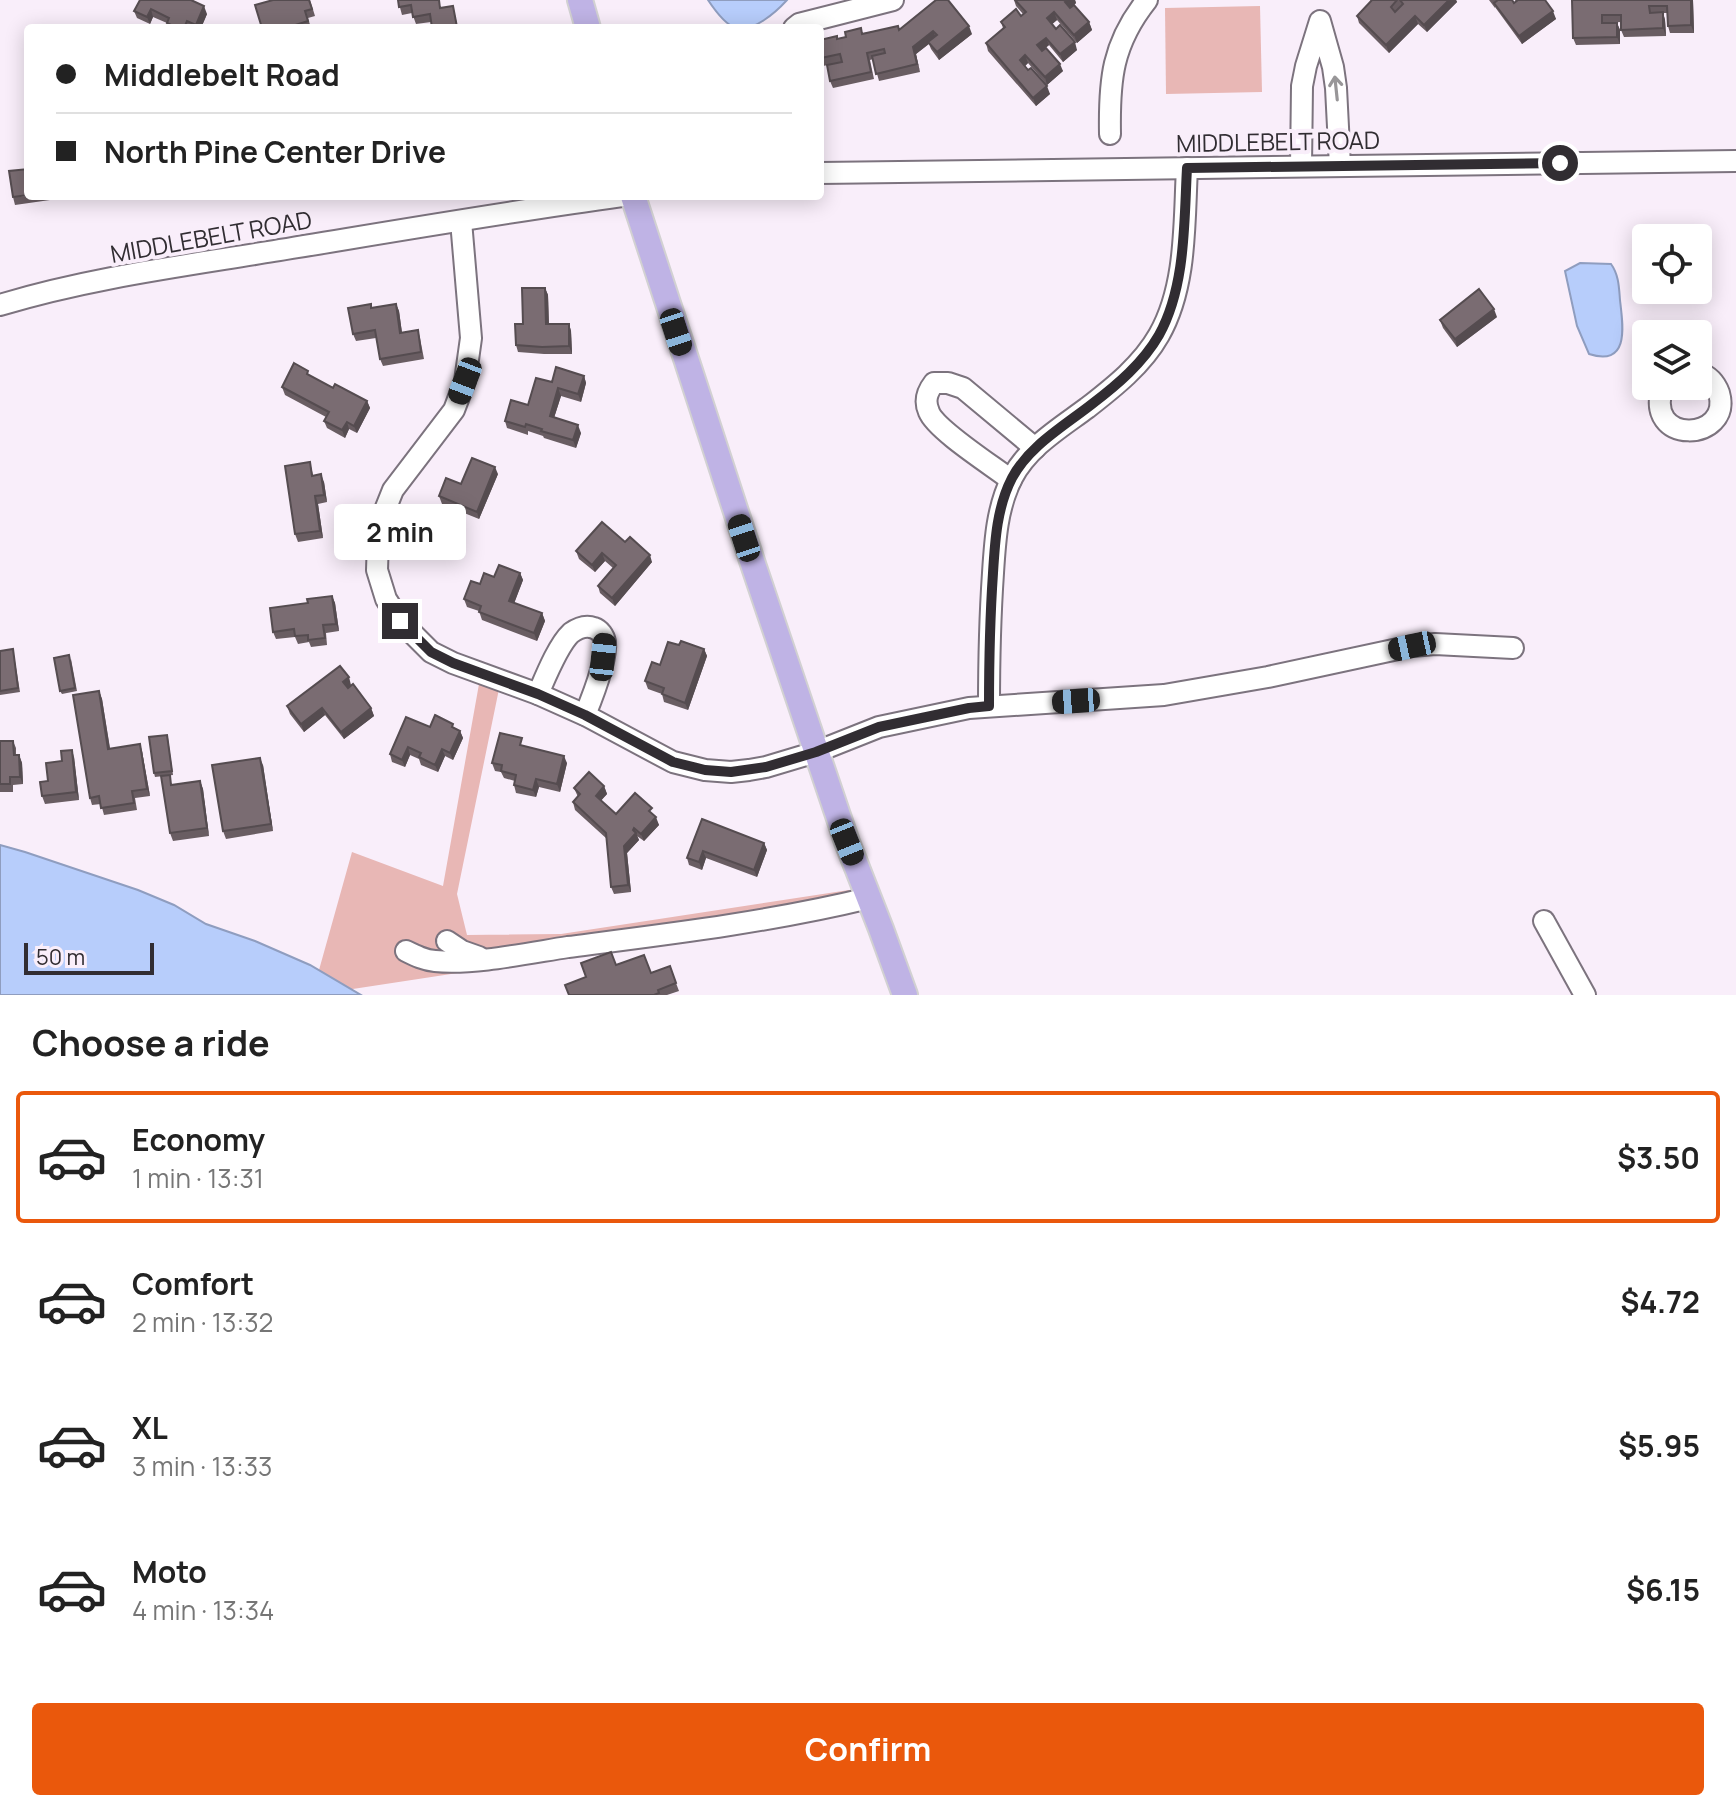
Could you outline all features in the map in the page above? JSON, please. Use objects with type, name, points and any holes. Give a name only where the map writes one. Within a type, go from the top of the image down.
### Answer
[{"type":"main road","points":[[580,0],[587,24]]},
{"type":"main road","points":[[634,200],[816,752],[905,995]]},
{"type":"street","points":[[799,24],[893,0]]},
{"type":"street","points":[[1110,134],[1112,72],[1126,34],[1147,0]]},
{"type":"street","points":[[1320,10],[1336,88],[1340,166]]},
{"type":"street","points":[[1301,166],[1302,86],[1320,10]]},
{"type":"street","name":"MIDDLEBELT ROAD","points":[[824,173],[1736,161]]},
{"type":"street","points":[[989,706],[990,614],[996,527],[1011,480],[1035,448],[1115,386],[1141,360],[1159,335],[1170,311],[1180,270],[1187,168]]},
{"type":"street","name":"MIDDLEBELT ROAD","points":[[0,305],[136,275],[596,200]]},
{"type":"street","points":[[461,221],[471,338],[465,381],[454,410],[393,490],[383,515],[377,570],[386,599],[400,621],[431,652],[585,715],[673,762],[705,770],[749,770],[816,752],[879,727],[969,708],[1164,695],[1268,677],[1412,646],[1435,644],[1513,648]]},
{"type":"street","points":[[1659,400],[1662,415],[1669,423],[1687,432],[1697,431],[1707,426],[1728,404],[1712,380]]},
{"type":"street","points":[[1011,480],[937,425],[928,411],[928,390],[934,383],[963,388],[1035,448]]},
{"type":"street","points":[[538,694],[568,635],[579,627],[590,626],[600,632],[605,641],[597,681],[585,715]]},
{"type":"street","points":[[406,951],[436,961],[487,958],[721,927],[869,898]]},
{"type":"street","points":[[1544,921],[1585,995]]},
{"type":"street","points":[[447,941],[474,957],[487,958]]},
{"type":"shaded area","points":[[1260,6],[1262,92],[1166,94],[1165,8]]},
{"type":"shaded area","points":[[479,684],[499,689],[457,894],[467,935],[561,934],[849,890],[855,912],[320,994],[319,970],[352,852],[443,886]]},
{"type":"water","points":[[708,0],[787,0],[756,24],[728,24]]},
{"type":"water","points":[[1580,263],[1611,264],[1616,273],[1622,332],[1618,349],[1612,355],[1589,354],[1577,326],[1565,271]]},
{"type":"water","points":[[0,845],[138,890],[174,905],[206,924],[310,965],[361,995],[0,995]]},
{"type":"building","points":[[140,0],[191,0],[204,6],[196,24],[187,21],[186,24],[169,24],[169,18],[151,9],[147,17],[134,11]]},
{"type":"building","points":[[273,0],[309,0],[312,9],[305,11],[308,21],[299,24],[261,24],[255,5]]},
{"type":"building","points":[[398,0],[439,0],[440,8],[453,6],[456,24],[431,24],[430,14],[413,17],[411,5],[399,7]]},
{"type":"building","points":[[936,0],[948,0],[969,26],[937,52],[928,42],[937,35],[933,31],[913,47],[917,64],[876,74],[872,56],[885,53],[884,49],[867,53],[871,72],[830,81],[827,65],[842,62],[840,54],[824,57],[824,39],[846,37],[845,32],[861,28],[862,34],[898,26],[899,30]]},
{"type":"building","points":[[1015,0],[1068,0],[1065,2],[1070,8],[1074,5],[1089,22],[1074,35],[1054,12],[1047,18],[1056,29],[1060,25],[1075,42],[1060,54],[1046,38],[1037,45],[1042,51],[1046,48],[1060,64],[1045,77],[1025,55],[1020,60],[1047,86],[1033,98],[986,43],[1005,27],[1001,22],[1016,9],[1021,16],[1026,12]]},
{"type":"building","points":[[1372,0],[1397,0],[1391,7],[1395,12],[1403,4],[1400,0],[1449,0],[1424,25],[1415,16],[1386,45],[1357,16]]},
{"type":"building","points":[[1512,0],[1514,3],[1518,0],[1545,0],[1553,11],[1519,36],[1494,3]]},
{"type":"building","points":[[1572,0],[1691,0],[1691,25],[1668,26],[1667,6],[1649,6],[1650,13],[1663,12],[1663,28],[1621,30],[1621,15],[1602,15],[1602,23],[1617,23],[1617,37],[1573,38]]},
{"type":"building","points":[[24,169],[24,196],[13,197],[9,171]]},
{"type":"building","points":[[522,288],[545,288],[546,324],[569,324],[569,346],[516,345],[515,324],[523,324]]},
{"type":"building","points":[[1479,289],[1494,309],[1455,339],[1440,320]]},
{"type":"building","points":[[371,304],[371,308],[396,304],[400,333],[418,330],[421,352],[380,359],[375,330],[353,334],[348,308]]},
{"type":"building","points":[[294,363],[333,388],[335,384],[367,401],[354,426],[347,422],[342,430],[324,421],[329,412],[282,387]]},
{"type":"building","points":[[556,367],[584,376],[578,394],[558,388],[550,416],[578,425],[573,440],[526,424],[525,427],[505,421],[511,400],[528,405],[536,378],[552,382]]},
{"type":"building","points":[[472,458],[495,467],[477,512],[439,496],[446,478],[461,484]]},
{"type":"building","points":[[310,462],[312,476],[321,474],[324,495],[315,496],[320,531],[295,534],[285,466]]},
{"type":"building","points":[[602,522],[625,542],[630,537],[650,555],[612,598],[598,586],[616,565],[602,553],[592,565],[576,551]]},
{"type":"building","points":[[499,565],[520,573],[509,601],[542,613],[534,633],[479,612],[481,606],[464,599],[471,581],[480,584],[484,573],[494,577]]},
{"type":"building","points":[[332,596],[336,624],[323,625],[325,638],[308,640],[308,635],[295,636],[294,629],[273,632],[270,608]]},
{"type":"building","points":[[681,641],[704,649],[685,703],[662,694],[664,688],[645,681],[652,662],[660,665],[668,642],[679,645]]},
{"type":"building","points":[[13,649],[18,688],[0,691],[0,651]]},
{"type":"building","points":[[69,655],[75,688],[60,691],[54,658]]},
{"type":"building","points":[[340,666],[349,677],[343,682],[348,688],[353,684],[371,708],[341,732],[322,708],[301,724],[287,706]]},
{"type":"building","points":[[99,691],[108,749],[140,744],[147,789],[132,791],[134,803],[101,808],[99,796],[90,798],[73,695]]},
{"type":"building","points":[[435,715],[460,731],[450,753],[442,749],[435,765],[408,747],[402,760],[390,754],[406,717],[430,727]]},
{"type":"building","points":[[500,733],[522,738],[520,745],[564,756],[557,784],[536,779],[533,790],[514,785],[516,775],[501,771],[502,765],[492,763]]},
{"type":"building","points":[[167,735],[172,771],[154,773],[149,737]]},
{"type":"building","points":[[0,741],[13,741],[14,755],[19,755],[20,777],[10,777],[10,784],[0,784]]},
{"type":"building","points":[[72,750],[76,792],[42,796],[40,782],[48,781],[46,763],[62,761],[61,751]]},
{"type":"building","points":[[260,758],[271,824],[223,831],[212,765]]},
{"type":"building","points":[[589,772],[604,786],[596,796],[616,814],[635,793],[652,808],[649,811],[656,817],[641,834],[634,828],[636,833],[624,846],[628,885],[611,887],[606,833],[573,802],[580,794],[574,788]]},
{"type":"building","points":[[170,775],[171,785],[200,781],[207,828],[170,833],[161,776]]},
{"type":"building","points":[[702,819],[764,843],[754,870],[703,851],[699,862],[687,858]]},
{"type":"building","points":[[611,952],[616,965],[644,955],[651,973],[670,966],[676,983],[658,990],[659,993],[654,995],[569,995],[565,985],[586,977],[581,963]]},
{"type":"route","points":[[400,621],[431,652],[453,663],[585,715],[673,762],[705,770],[731,772],[766,767],[816,752],[879,727],[989,706],[990,614],[996,527],[1003,501],[1021,463],[1035,448],[1115,386],[1141,360],[1159,335],[1170,311],[1180,270],[1187,168],[1560,163]]}]
